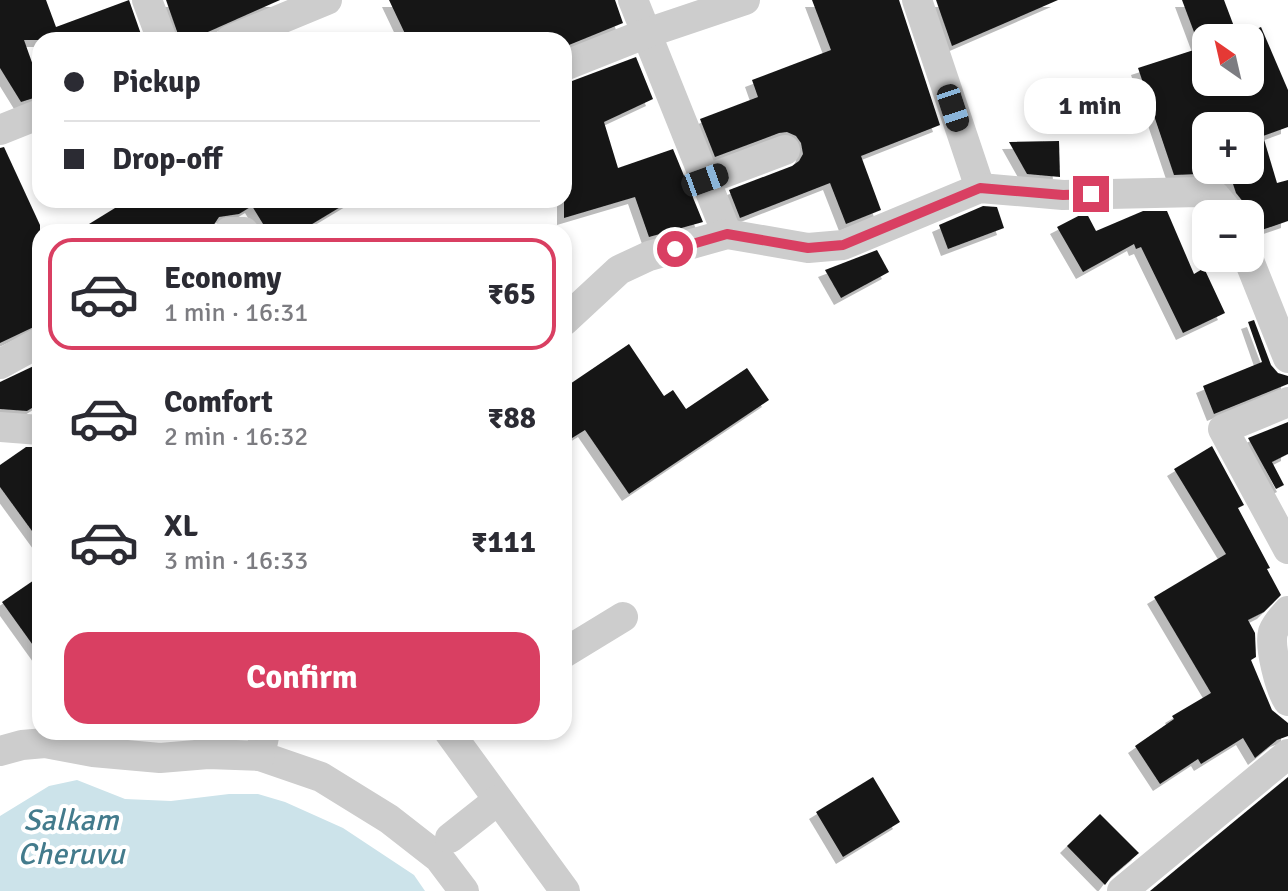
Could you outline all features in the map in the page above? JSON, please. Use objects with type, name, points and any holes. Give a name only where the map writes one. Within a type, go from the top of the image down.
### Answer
[{"type":"street","points":[[147,0],[159,32]]},
{"type":"street","points":[[249,32],[327,0]]},
{"type":"street","points":[[633,0],[727,234]]},
{"type":"street","points":[[572,63],[647,33],[745,0]]},
{"type":"street","points":[[917,0],[980,188]]},
{"type":"street","points":[[0,130],[32,117]]},
{"type":"street","points":[[705,180],[785,150]]},
{"type":"street","points":[[572,314],[619,270],[649,256],[727,234],[808,248],[843,245],[980,188],[1063,195],[1200,192],[1218,200]]},
{"type":"street","points":[[1254,272],[1288,358]]},
{"type":"street","points":[[0,364],[32,346]]},
{"type":"street","points":[[1288,402],[1223,429],[1288,549]]},
{"type":"street","points":[[0,427],[32,429]]},
{"type":"street","points":[[1288,611],[1272,634],[1272,647],[1283,693],[1288,701]]},
{"type":"street","points":[[572,648],[623,617]]},
{"type":"street","points":[[455,740],[565,891]]},
{"type":"street","points":[[0,751],[45,743],[93,752],[160,758],[208,754],[262,744],[389,819],[439,858],[464,891]]},
{"type":"street","points":[[1122,891],[1288,754]]},
{"type":"street","points":[[450,838],[498,800]]},
{"type":"water","name":"Salkam Cheruvu","points":[[77,780],[125,799],[171,801],[258,794],[285,802],[343,828],[414,875],[425,891],[0,891],[0,816],[49,786]]},
{"type":"building","points":[[0,0],[46,0],[56,27],[129,0],[140,32],[32,32],[32,40],[24,40],[32,62],[32,99],[21,102],[0,68]]},
{"type":"building","points":[[166,0],[280,0],[208,32],[177,32]]},
{"type":"building","points":[[389,0],[615,0],[623,23],[572,44],[572,32],[404,32]]},
{"type":"building","points":[[812,0],[899,0],[940,125],[861,156],[881,210],[846,224],[830,183],[740,218],[729,190],[792,166],[803,154],[801,143],[796,136],[779,133],[715,157],[700,119],[758,97],[752,80],[831,50]]},
{"type":"building","points":[[936,0],[1058,0],[952,46]]},
{"type":"building","points":[[1182,0],[1224,0],[1233,24],[1192,24],[1192,27]]},
{"type":"building","points":[[1264,34],[1288,90],[1288,127],[1264,136],[1264,112],[1192,112],[1192,174],[1174,175],[1138,68],[1192,51],[1192,96],[1264,96]]},
{"type":"building","points":[[636,57],[653,99],[604,122],[618,168],[673,149],[703,222],[649,237],[635,197],[564,218],[564,208],[572,208],[572,81]]},
{"type":"building","points":[[1264,139],[1277,183],[1288,180],[1288,221],[1264,229],[1264,200],[1242,200],[1233,184],[1264,184]]},
{"type":"building","points":[[1059,141],[1060,177],[1027,174],[1009,142]]},
{"type":"building","points":[[4,147],[40,224],[32,224],[32,328],[0,343],[0,148]]},
{"type":"building","points":[[983,206],[997,207],[1004,228],[948,249],[939,225]]},
{"type":"building","points":[[115,208],[249,208],[239,214],[219,217],[214,224],[89,224]]},
{"type":"building","points":[[253,208],[339,208],[312,224],[263,224]]},
{"type":"building","points":[[1143,211],[1167,211],[1192,272],[1206,272],[1225,313],[1183,333],[1141,247],[1136,249],[1134,244],[1083,272],[1057,227],[1086,212],[1096,231]]},
{"type":"building","points":[[877,250],[889,272],[841,298],[825,270]]},
{"type":"building","points":[[1254,320],[1271,365],[1278,373],[1288,376],[1288,384],[1214,414],[1203,386],[1262,362],[1248,322]]},
{"type":"building","points":[[629,344],[664,396],[673,390],[686,409],[747,368],[769,400],[629,494],[585,430],[572,438],[572,383]]},
{"type":"building","points":[[32,367],[32,408],[27,411],[0,409],[0,382]]},
{"type":"building","points":[[1288,422],[1288,454],[1272,462],[1284,485],[1276,489],[1248,438]]},
{"type":"building","points":[[1212,446],[1244,505],[1238,508],[1281,595],[1264,612],[1248,620],[1255,633],[1256,657],[1251,660],[1272,710],[1288,723],[1288,736],[1277,740],[1255,758],[1243,738],[1201,764],[1198,759],[1160,784],[1135,746],[1174,719],[1172,716],[1211,693],[1154,597],[1226,554],[1174,469]]},
{"type":"building","points":[[26,447],[32,447],[32,531],[0,487],[0,465]]},
{"type":"building","points":[[32,581],[32,644],[2,602]]},
{"type":"building","points":[[873,777],[900,822],[843,857],[816,812]]},
{"type":"building","points":[[1288,777],[1288,891],[1150,891]]},
{"type":"building","points":[[1100,814],[1139,853],[1105,885],[1067,846]]},
{"type":"route","points":[[675,249],[727,234],[808,248],[843,245],[980,188],[1063,195],[1091,194]]}]
